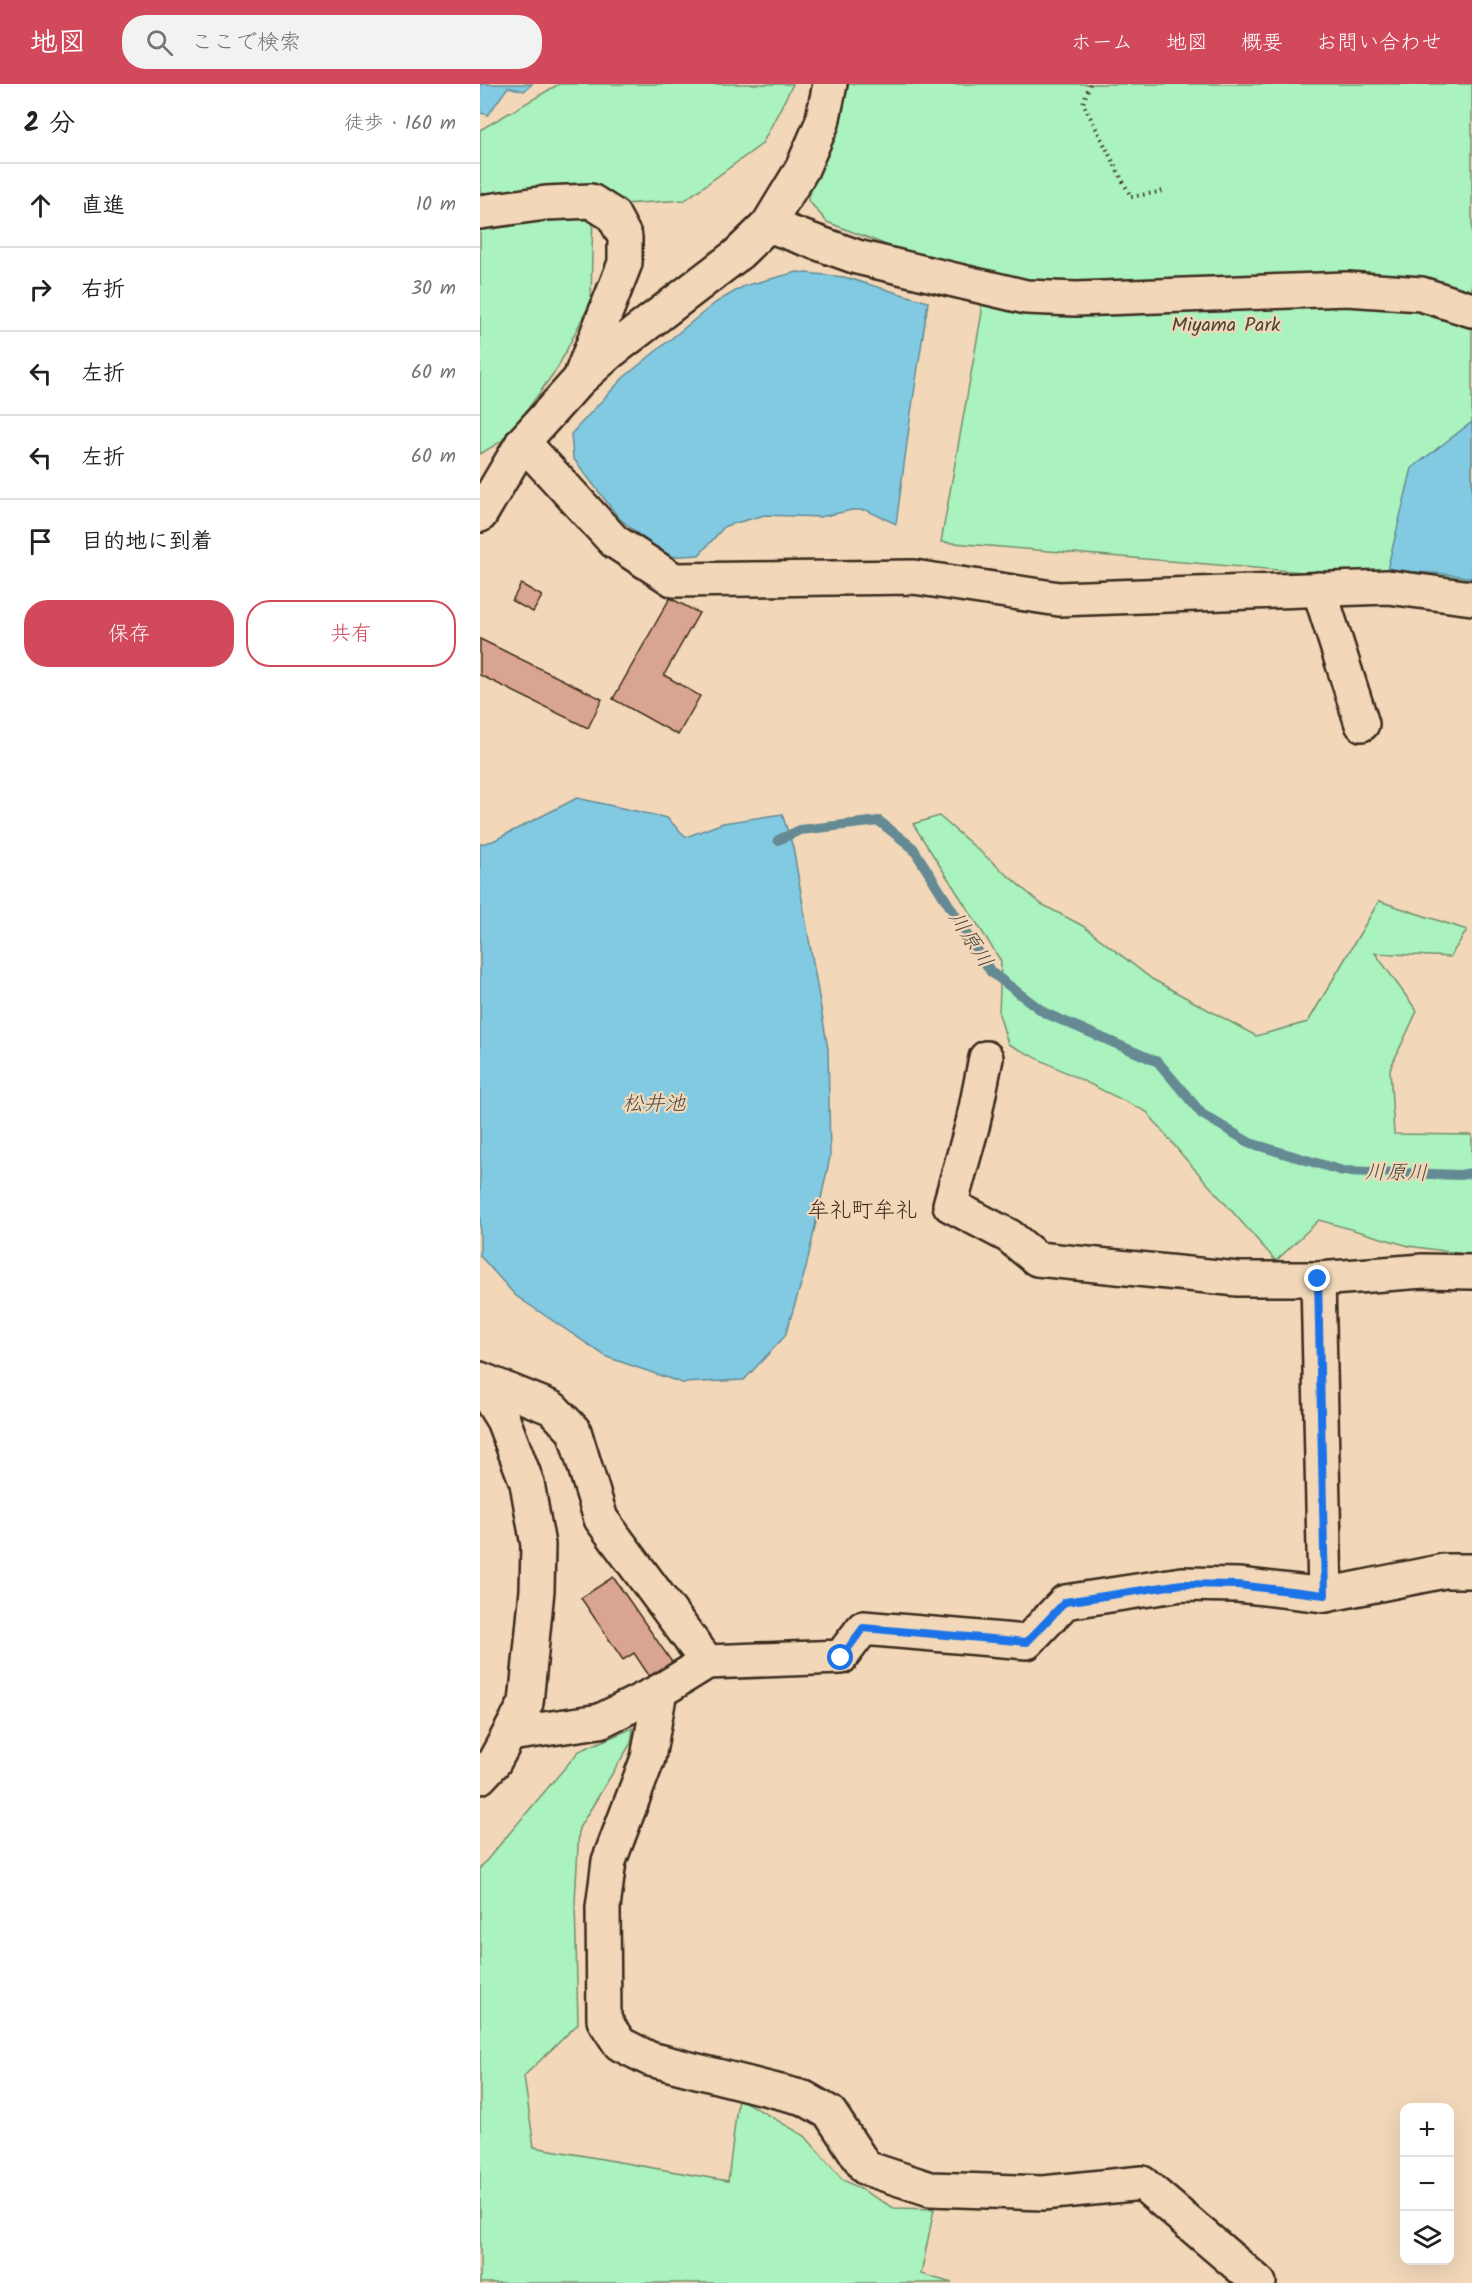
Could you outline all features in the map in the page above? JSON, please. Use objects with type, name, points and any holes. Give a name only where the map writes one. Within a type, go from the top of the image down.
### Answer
[{"type":"street","points":[[480,515],[488,496],[523,442],[579,380],[609,352],[737,255],[768,225],[802,169],[822,123],[830,84]]},
{"type":"street","points":[[480,212],[546,203],[591,201],[614,214],[625,237],[625,263],[579,380]]},
{"type":"street","points":[[768,225],[857,257],[1026,297],[1076,299],[1347,289],[1421,294],[1472,310]]},
{"type":"street","points":[[523,442],[614,541],[674,580],[914,577],[1059,598],[1388,586],[1472,598]]},
{"type":"street","points":[[1319,589],[1362,724]]},
{"type":"street","points":[[986,1058],[973,1123],[950,1205],[1009,1236],[1037,1258],[1238,1279],[1318,1279],[1423,1271],[1472,1272]]},
{"type":"street","points":[[1318,1279],[1325,1595]]},
{"type":"street","points":[[480,1381],[552,1408],[574,1431],[601,1519],[707,1662]]},
{"type":"street","points":[[480,1381],[503,1420],[527,1483],[538,1545],[537,1590],[526,1703],[494,1762],[480,1777]]},
{"type":"street","points":[[510,1734],[600,1721],[660,1691],[707,1662],[841,1658],[863,1628],[1027,1642],[1065,1602],[1182,1584],[1238,1585],[1325,1595],[1443,1571],[1472,1571]]},
{"type":"street","points":[[660,1691],[648,1758],[609,1861],[603,1908],[604,2020],[620,2044],[650,2060],[804,2098],[830,2113],[866,2168],[930,2189],[1043,2193],[1142,2183],[1259,2283]]},
{"type":"path","points":[[1090,84],[1083,103],[1131,197],[1164,191]]},
{"type":"green space","points":[[559,84],[793,84],[762,144],[685,200],[593,206],[591,301],[558,367],[507,438],[480,454],[480,130]]},
{"type":"green space","name":"Miyama Park","points":[[844,84],[1472,84],[1472,586],[941,542],[982,312],[972,278],[827,222],[808,200],[839,115]]},
{"type":"green space","points":[[939,816],[1041,904],[1083,926],[1152,979],[1256,1036],[1308,1022],[1379,901],[1467,930],[1450,957],[1375,953],[1417,1011],[1390,1069],[1394,1134],[1472,1135],[1472,1255],[1409,1246],[1319,1220],[1276,1261],[1147,1112],[1008,1044],[999,1014],[1001,961],[913,824]]},
{"type":"green space","points":[[633,1728],[631,1743],[579,1828],[575,1902],[578,2024],[524,2076],[534,2147],[728,2181],[738,2098],[805,2136],[842,2179],[894,2208],[934,2209],[921,2274],[952,2283],[480,2283],[480,1868],[579,1751]]},
{"type":"water","points":[[480,84],[532,84],[524,91],[508,87],[488,115],[480,113]]},
{"type":"water","points":[[797,272],[844,277],[928,302],[896,524],[866,510],[852,510],[820,517],[765,515],[725,526],[699,555],[666,557],[619,518],[573,458],[571,434],[623,378],[715,303],[744,286]]},
{"type":"water","points":[[1472,422],[1472,578],[1387,570],[1412,468]]},
{"type":"water","name":"松井池","points":[[577,798],[667,818],[686,837],[723,823],[782,814],[793,847],[828,1049],[830,1157],[806,1268],[785,1336],[744,1380],[682,1383],[607,1357],[516,1296],[480,1256],[480,844],[493,841]]},
{"type":"building","points":[[521,584],[542,596],[533,612],[512,601]]},
{"type":"building","points":[[670,598],[699,613],[664,675],[700,696],[678,735],[613,699]]},
{"type":"building","points":[[480,639],[602,699],[588,728],[480,675]]},
{"type":"building","points":[[613,1577],[674,1665],[652,1680],[634,1653],[623,1660],[581,1598]]},
{"type":"waterway","name":"川原川","points":[[778,840],[800,830],[879,821],[913,848],[991,972],[1045,1013],[1158,1062],[1202,1114],[1250,1143],[1343,1171],[1460,1175],[1472,1173]]},
{"type":"district","name":"牟礼町牟礼","points":[[862,1209]]},
{"type":"route","points":[[841,1658],[863,1628],[1027,1642],[1065,1602],[1182,1584],[1238,1585],[1325,1595],[1318,1279]]}]
